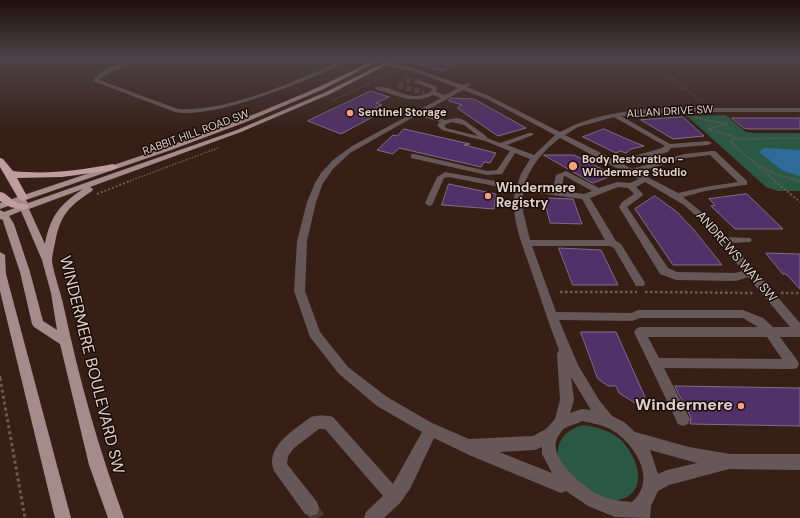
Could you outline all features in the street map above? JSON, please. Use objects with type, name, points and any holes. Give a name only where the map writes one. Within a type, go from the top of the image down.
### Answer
[{"type":"highway","points":[[0,161],[10,174],[24,202],[2,210],[0,194]]},
{"type":"highway","points":[[10,174],[43,177],[67,175],[113,167]]},
{"type":"main road","name":"RABBIT HILL ROAD SW","points":[[24,202],[113,167],[274,108],[329,83]]},
{"type":"main road","points":[[328,93],[342,83]]},
{"type":"main road","name":"RABBIT HILL ROAD SW","points":[[24,202],[105,179],[238,131],[328,93],[347,83]]},
{"type":"main road","points":[[47,260],[53,223],[62,209],[105,179]]},
{"type":"main road","name":"WINDERMERE BOULEVARD SW","points":[[24,202],[47,260],[97,465],[116,518]]},
{"type":"main road","points":[[2,210],[7,218],[25,272],[38,324],[66,342]]},
{"type":"main road","points":[[0,255],[1,273],[63,518]]},
{"type":"street","points":[[102,83],[177,111],[191,112],[208,110],[295,83]]},
{"type":"street","points":[[377,88],[414,99],[423,98],[435,88],[422,83]]},
{"type":"street","points":[[460,83],[466,85]]},
{"type":"street","points":[[461,83],[466,85]]},
{"type":"street","points":[[466,85],[349,150],[330,167],[315,190],[311,203],[298,265],[298,287],[304,308],[315,333],[334,361],[364,389],[396,411],[430,430],[561,486]]},
{"type":"street","name":"ANDREWS WAY SW","points":[[466,85],[558,135],[645,179],[676,196],[698,212],[800,332]]},
{"type":"street","points":[[429,93],[445,97]]},
{"type":"street","name":"ALLAN DRIVE SW","points":[[652,486],[648,461],[641,448],[631,437],[607,420],[588,396],[562,346],[521,221],[518,202],[523,177],[534,158],[558,135],[590,122],[615,115],[656,110],[800,110]]},
{"type":"street","points":[[416,113],[445,122]]},
{"type":"street","points":[[615,115],[669,146],[708,143]]},
{"type":"street","points":[[487,140],[462,121],[454,119],[440,125],[444,130],[487,140],[534,158]]},
{"type":"street","points":[[500,145],[531,134]]},
{"type":"street","points":[[616,164],[665,150],[669,146]]},
{"type":"street","points":[[414,156],[487,173],[499,172],[514,150]]},
{"type":"street","points":[[631,172],[684,156],[712,153],[744,184],[705,189],[676,196]]},
{"type":"street","points":[[557,193],[560,175],[566,173],[600,192]]},
{"type":"street","points":[[429,203],[441,177],[448,174],[520,188],[584,197],[600,192],[617,184],[631,186],[645,179]]},
{"type":"street","points":[[631,186],[639,194],[624,204],[624,207],[664,271],[676,276],[736,277],[750,272]]},
{"type":"street","points":[[584,197],[612,242],[618,246],[640,283]]},
{"type":"street","points":[[723,240],[747,240]]},
{"type":"street","points":[[527,243],[612,242]]},
{"type":"street","points":[[551,316],[632,317],[638,314],[743,314],[756,318],[770,333],[793,364],[655,363]]},
{"type":"street","points":[[632,317],[683,420]]},
{"type":"street","points":[[640,332],[800,332]]},
{"type":"street","name":"ALLAN DRIVE SW","points":[[561,422],[567,400],[562,346]]},
{"type":"street","name":"ALLAN DRIVE SW","points":[[551,434],[555,427],[571,417],[582,415],[607,420]]},
{"type":"street","points":[[311,508],[279,466],[281,453],[289,443],[316,422],[328,422],[394,497]]},
{"type":"street","points":[[372,518],[394,497],[404,483],[430,430]]},
{"type":"street","points":[[468,446],[535,443],[551,434]]},
{"type":"street","points":[[551,434],[548,445],[549,458],[553,472],[561,486],[583,507],[607,514],[621,515],[633,511],[642,511],[652,486],[667,478],[730,462]]},
{"type":"street","points":[[631,437],[658,446],[730,462],[800,462]]},
{"type":"path","points":[[678,83],[701,102]]},
{"type":"path","points":[[679,89],[685,89]]},
{"type":"path","points":[[688,110],[690,114],[698,119],[727,124],[708,129],[735,138],[800,138]]},
{"type":"path","points":[[735,138],[731,140],[732,144],[800,202]]},
{"type":"path","points":[[759,166],[775,174],[800,180]]},
{"type":"path","points":[[560,292],[800,293]]},
{"type":"path","points":[[0,376],[24,518]]},
{"type":"green space","points":[[726,115],[746,132],[800,133],[800,191],[778,191],[766,187],[687,116]]},
{"type":"green space","points":[[583,425],[612,433],[620,439],[630,452],[637,468],[638,476],[634,491],[627,497],[610,501],[602,501],[594,498],[561,467],[558,452],[561,440],[570,431]]},
{"type":"water","points":[[764,148],[800,150],[800,176],[783,171],[759,152]]},
{"type":"building","name":"Sentinel Storage","points":[[371,91],[389,97],[376,103],[382,105],[370,111],[378,114],[341,134],[308,121]]},
{"type":"building","points":[[451,98],[474,99],[526,128],[498,136],[457,108],[462,105],[449,101]]},
{"type":"building","points":[[683,117],[704,136],[673,139],[641,120]]},
{"type":"building","points":[[732,118],[800,118],[800,129],[748,129],[744,128]]},
{"type":"building","points":[[404,129],[470,144],[464,145],[496,153],[490,163],[484,162],[481,167],[399,148],[393,154],[377,150],[393,135],[397,136]]},
{"type":"building","points":[[604,129],[644,146],[631,149],[626,153],[620,151],[616,153],[583,137]]},
{"type":"building","points":[[544,155],[574,155],[614,175],[593,183]]},
{"type":"building","points":[[449,184],[496,194],[494,209],[442,205]]},
{"type":"building","points":[[747,194],[783,229],[735,229],[711,206],[715,205],[709,199]]},
{"type":"building","points":[[655,196],[677,212],[694,230],[722,265],[673,265],[635,209]]},
{"type":"building","points":[[549,198],[573,199],[582,224],[550,223],[546,207]]},
{"type":"building","points":[[559,248],[601,250],[618,285],[573,285]]},
{"type":"building","points":[[766,253],[800,254],[800,289],[786,274],[783,274]]},
{"type":"building","points":[[581,332],[616,332],[645,397],[640,406],[619,393],[616,386],[608,386],[598,379]]},
{"type":"building","name":"Windermere","points":[[675,386],[800,388],[800,426],[690,424],[691,418]]},
{"type":"tunnel","points":[[402,83],[398,85],[424,93]]},
{"type":"tunnel","points":[[311,508],[318,518]]},
{"type":"place","name":"Sentinel Storage","points":[[350,113]]},
{"type":"place","name":"Body Restoration - Windermere Studio","points":[[573,166]]},
{"type":"place","name":"Windermere Registry","points":[[488,196]]},
{"type":"place","name":"Windermere","points":[[741,406]]}]
